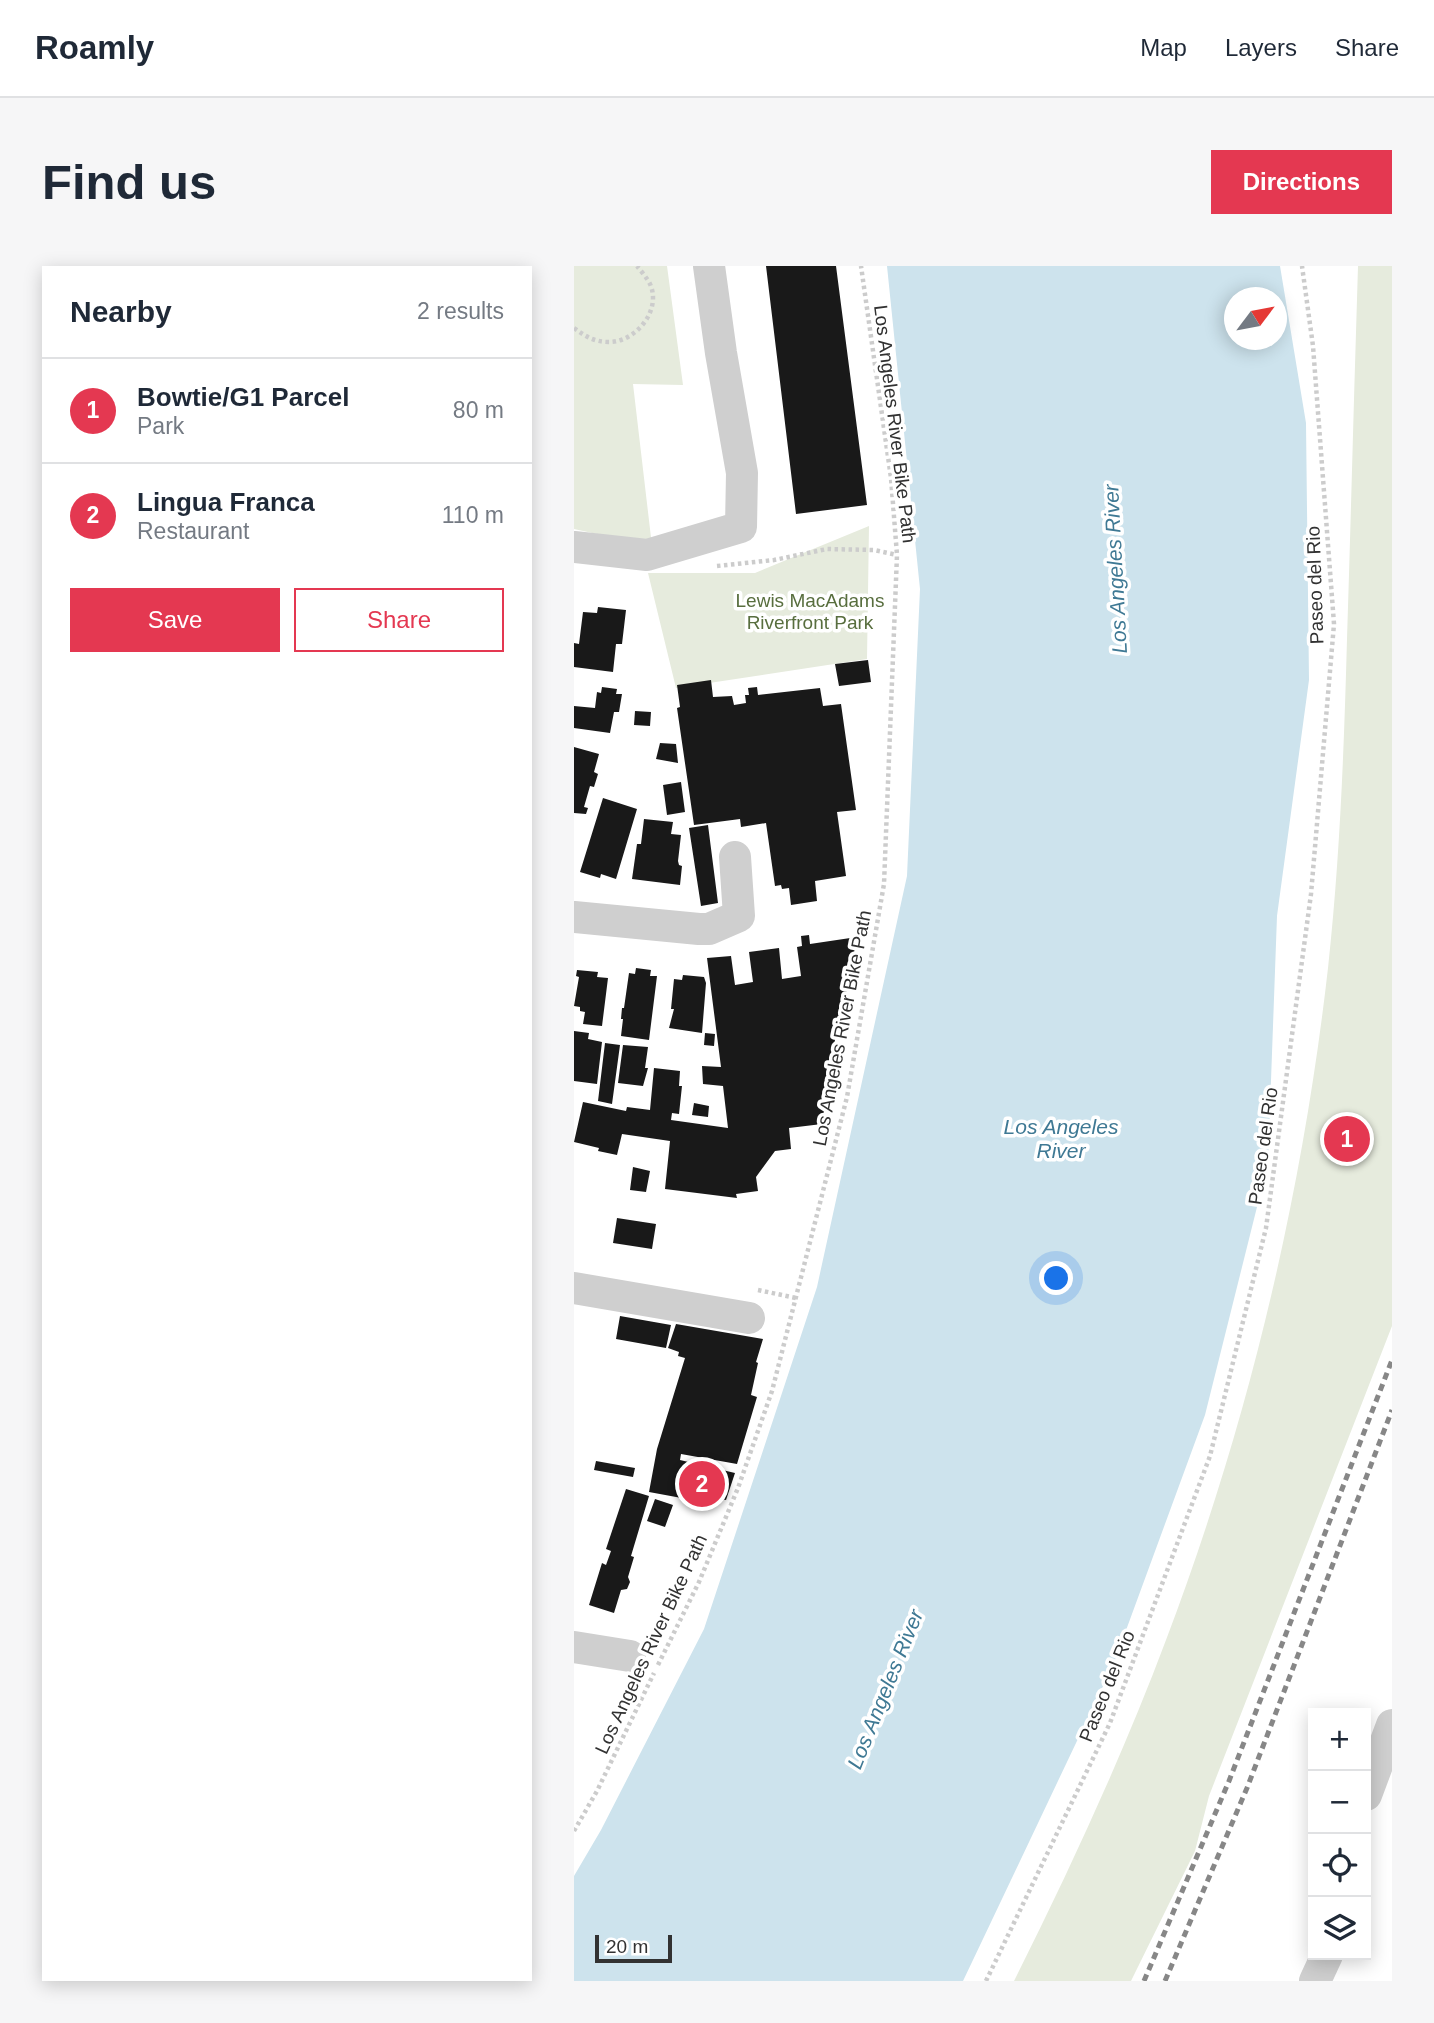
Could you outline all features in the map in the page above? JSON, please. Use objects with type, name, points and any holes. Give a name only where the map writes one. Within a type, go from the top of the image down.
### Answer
[{"type":"street","points":[[574,547],[647,555],[741,527],[743,473],[721,353],[709,266]]},
{"type":"street","points":[[574,917],[709,929],[739,916],[735,857]]},
{"type":"street","points":[[574,1289],[749,1318]]},
{"type":"street","points":[[574,1647],[630,1656]]},
{"type":"street","points":[[1371,1782],[1392,1725]]},
{"type":"street","points":[[1315,1981],[1324,1960]]},
{"type":"path","points":[[574,328],[590,339],[611,342],[625,339],[637,330],[649,316],[653,304],[651,285],[637,266]]},
{"type":"path","name":"Los Angeles River Bike Path","points":[[574,1831],[597,1791],[699,1582],[737,1488],[772,1391],[847,1097],[884,884],[897,555],[890,466],[861,266]]},
{"type":"path","name":"Paseo del Rio","points":[[986,1981],[1110,1723],[1210,1456],[1266,1228],[1311,894],[1334,624],[1313,346],[1302,266]]},
{"type":"path","points":[[712,567],[774,560],[827,549],[874,550],[897,555]]},
{"type":"green space","points":[[574,266],[667,266],[683,385],[633,384],[652,546],[574,529]]},
{"type":"green space","points":[[1358,266],[1392,266],[1392,1326],[1209,1796],[1195,1851],[1131,1981],[1014,1981],[1113,1770],[1166,1640],[1222,1476],[1268,1309],[1287,1224],[1317,1054],[1336,886],[1344,721]]},
{"type":"green space","name":"Lewis MacAdams Riverfront Park","points":[[869,526],[867,659],[676,688],[648,573],[755,573]]},
{"type":"water","name":"Los Angeles River","points":[[887,266],[1280,266],[1283,287],[1224,287],[1224,350],[1287,350],[1287,308],[1306,423],[1309,680],[1277,916],[1268,1163],[1205,1415],[1114,1663],[963,1981],[574,1981],[574,1876],[601,1830],[704,1629],[817,1287],[907,876],[920,589]]},
{"type":"building","points":[[766,266],[836,266],[867,505],[796,514]]},
{"type":"building","points":[[598,607],[626,610],[622,644],[616,644],[613,672],[574,667],[574,643],[579,644],[583,612],[597,613]]},
{"type":"building","points":[[868,660],[871,682],[839,686],[835,664]]},
{"type":"building","points":[[711,680],[713,697],[732,696],[734,705],[746,703],[748,688],[757,687],[758,695],[820,688],[823,706],[841,704],[856,810],[837,812],[846,876],[815,881],[817,901],[791,905],[789,888],[775,886],[766,823],[741,827],[740,819],[694,825],[677,708],[680,707],[677,685]]},
{"type":"building","points":[[602,687],[617,689],[616,694],[622,694],[619,712],[614,712],[610,733],[574,728],[574,706],[595,708],[597,692],[601,693]]},
{"type":"building","points":[[635,711],[651,712],[650,726],[634,725]]},
{"type":"building","points":[[660,743],[676,744],[678,763],[656,759]]},
{"type":"building","points":[[574,747],[599,754],[594,772],[598,774],[594,787],[590,786],[584,807],[588,808],[586,814],[574,813]]},
{"type":"building","points":[[681,782],[685,812],[667,815],[663,785]]},
{"type":"building","points":[[603,798],[637,809],[616,879],[580,872]]},
{"type":"building","points":[[644,819],[673,822],[671,834],[681,835],[678,861],[682,866],[680,885],[632,879]]},
{"type":"building","points":[[708,825],[718,903],[701,906],[689,828]]},
{"type":"building","points":[[809,935],[810,944],[857,937],[845,1001],[841,1001],[822,1124],[789,1128],[791,1149],[775,1151],[756,1177],[758,1191],[736,1194],[737,1198],[665,1189],[670,1141],[622,1134],[617,1155],[574,1142],[583,1102],[626,1111],[627,1107],[650,1110],[654,1068],[680,1071],[679,1086],[682,1086],[679,1114],[672,1113],[671,1120],[728,1128],[723,1086],[703,1084],[702,1066],[721,1067],[707,958],[731,956],[735,985],[753,982],[749,952],[779,948],[782,979],[801,976],[797,947],[802,946],[801,936]]},
{"type":"building","points":[[636,968],[651,970],[650,976],[657,976],[649,1040],[621,1036],[622,1008],[629,973],[635,974]]},
{"type":"building","points":[[577,970],[598,972],[597,977],[608,978],[602,1026],[583,1024],[585,1012],[574,1006],[579,977],[576,976]]},
{"type":"building","points":[[683,975],[704,977],[706,983],[702,1033],[669,1028],[674,1009],[671,1009],[674,979],[682,980]]},
{"type":"building","points":[[574,1031],[589,1033],[588,1039],[602,1042],[597,1084],[574,1081]]},
{"type":"building","points":[[705,1033],[715,1034],[714,1046],[704,1045]]},
{"type":"building","points":[[605,1043],[620,1045],[612,1104],[598,1101]]},
{"type":"building","points":[[623,1045],[648,1047],[645,1068],[648,1068],[643,1086],[618,1083]]},
{"type":"building","points":[[694,1103],[709,1106],[708,1117],[692,1115]]},
{"type":"building","points":[[633,1167],[650,1171],[646,1192],[630,1190]]},
{"type":"building","points":[[617,1218],[656,1224],[652,1249],[613,1243]]},
{"type":"building","points":[[620,1316],[671,1325],[666,1348],[616,1339]]},
{"type":"building","points":[[676,1324],[763,1339],[751,1395],[757,1397],[737,1464],[681,1454],[680,1460],[735,1473],[726,1500],[715,1498],[714,1504],[649,1492],[657,1449],[685,1358],[678,1356],[679,1352],[668,1348]]},
{"type":"building","points":[[596,1461],[635,1468],[633,1477],[594,1470]]},
{"type":"building","points":[[626,1489],[649,1496],[631,1556],[634,1557],[628,1577],[630,1582],[627,1589],[621,1590],[614,1613],[589,1605],[602,1563],[606,1565],[611,1551],[606,1549]]},
{"type":"building","points":[[655,1499],[673,1505],[665,1527],[647,1521]]},
{"type":"railway","points":[[1144,1981],[1229,1781],[1392,1360]]},
{"type":"railway","points":[[1165,1981],[1247,1788],[1392,1410]]},
{"type":"place","name":"Bowtie/G1 Parcel","points":[[1347,1139]]},
{"type":"place","name":"Lingua Franca","points":[[702,1484]]}]
